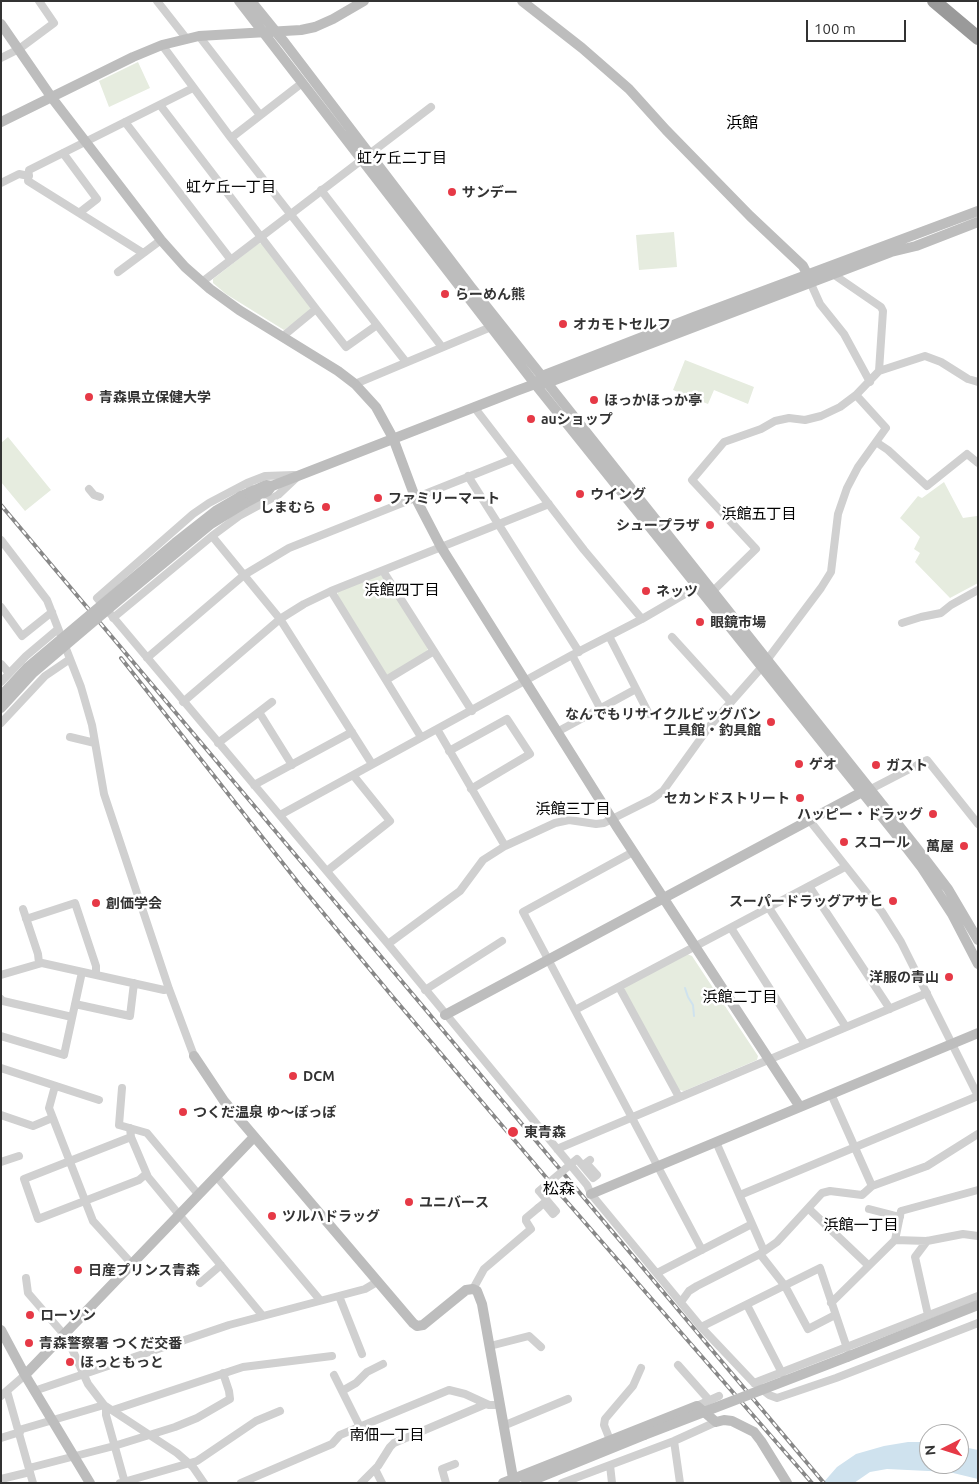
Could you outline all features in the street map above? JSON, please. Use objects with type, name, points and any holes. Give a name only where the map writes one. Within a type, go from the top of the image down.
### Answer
[{"type":"highway","points":[[934,1],[978,38]]},
{"type":"street","points":[[1,58],[19,49],[54,23],[39,1]]},
{"type":"street","points":[[157,1],[186,38]]},
{"type":"street","points":[[239,1],[302,83],[365,156],[471,286],[697,587],[764,663],[866,791],[948,889],[978,940]]},
{"type":"street","points":[[251,1],[277,32],[365,156],[491,327],[541,381],[713,591],[764,663]]},
{"type":"street","points":[[1,122],[133,57],[162,45],[199,36],[292,32],[315,27],[364,1]]},
{"type":"street","points":[[522,1],[582,48],[629,89],[750,216],[802,266],[820,304],[844,334],[870,382]]},
{"type":"street","points":[[1,24],[52,98],[161,240],[186,267],[202,282],[239,310],[356,384],[376,407],[393,438],[415,497],[441,547],[611,819],[800,1107]]},
{"type":"street","points":[[199,36],[260,115]]},
{"type":"street","points":[[162,45],[231,138],[406,362]]},
{"type":"street","points":[[231,138],[302,83]]},
{"type":"street","points":[[143,253],[28,181],[29,170],[194,88]]},
{"type":"street","points":[[160,105],[346,347],[377,325]]},
{"type":"street","points":[[202,282],[431,107]]},
{"type":"street","points":[[125,122],[231,260]]},
{"type":"street","points":[[63,153],[97,199],[79,213]]},
{"type":"street","points":[[1,183],[19,174],[28,176]]},
{"type":"street","points":[[321,190],[442,347]]},
{"type":"street","points":[[1,696],[33,662],[217,510],[268,491],[272,486],[299,475],[541,381],[694,317],[810,280],[978,211]]},
{"type":"street","points":[[831,272],[916,246],[978,222]]},
{"type":"street","points":[[118,272],[161,240]]},
{"type":"street","points":[[831,272],[881,307],[883,311],[879,371]]},
{"type":"street","points":[[282,337],[316,309]]},
{"type":"street","points":[[356,384],[491,327]]},
{"type":"street","points":[[713,591],[756,549],[692,480],[724,442],[760,429],[775,421],[788,418],[805,420],[821,416],[840,407],[856,395],[879,371],[925,356],[941,362],[968,379],[978,382]]},
{"type":"street","points":[[388,944],[460,890],[483,860],[505,846],[555,823],[569,820],[596,824],[604,823],[652,799],[663,790],[709,727],[764,663],[831,572],[838,514],[847,488],[858,467],[886,428],[856,395]]},
{"type":"street","points":[[474,407],[584,550],[642,619]]},
{"type":"street","points":[[876,442],[888,450],[927,486],[967,454],[978,462]]},
{"type":"street","points":[[146,658],[244,575],[265,561],[289,548],[513,459]]},
{"type":"street","points":[[1,708],[33,673],[198,534],[243,500],[250,487],[265,476],[299,475]]},
{"type":"street","points":[[113,618],[212,536],[239,516],[278,495],[299,475]]},
{"type":"street","points":[[468,476],[575,654],[600,708]]},
{"type":"street","points":[[272,486],[250,487],[209,503],[193,514],[97,598],[388,944],[701,1327],[754,1383],[774,1398],[783,1397],[836,1378],[977,1324]]},
{"type":"street","points":[[89,489],[94,495],[100,497]]},
{"type":"street","points":[[183,702],[280,619],[304,604],[331,591],[548,504]]},
{"type":"street","points":[[212,536],[280,619],[372,764]]},
{"type":"street","points":[[1,540],[47,600],[86,701],[96,743],[104,794],[194,1056],[218,1094],[377,1282],[417,1326],[426,1323],[466,1290],[473,1289],[478,1291],[490,1346],[513,1478]]},
{"type":"street","points":[[383,571],[472,711]]},
{"type":"street","points":[[280,815],[642,619],[697,587]]},
{"type":"street","points":[[902,623],[941,613],[951,605],[978,590]]},
{"type":"street","points":[[331,591],[421,737]]},
{"type":"street","points":[[1,608],[22,636],[52,612]]},
{"type":"street","points":[[1,682],[26,656],[58,628]]},
{"type":"street","points":[[609,636],[649,714]]},
{"type":"street","points":[[672,637],[731,702]]},
{"type":"street","points":[[386,680],[434,651]]},
{"type":"street","points":[[1,723],[45,676],[70,659]]},
{"type":"street","points":[[1,664],[9,673]]},
{"type":"street","points":[[557,732],[636,689]]},
{"type":"street","points":[[218,743],[272,702]]},
{"type":"street","points":[[258,712],[292,765]]},
{"type":"street","points":[[449,751],[507,719],[530,754],[471,789]]},
{"type":"street","points":[[436,729],[505,846]]},
{"type":"street","points":[[254,785],[352,732]]},
{"type":"street","points":[[70,737],[96,743]]},
{"type":"street","points":[[445,1015],[927,760],[978,824]]},
{"type":"street","points":[[327,871],[390,821],[353,775]]},
{"type":"street","points":[[866,791],[922,868],[952,914],[978,964]]},
{"type":"street","points":[[740,1195],[978,1096],[915,967],[882,912],[810,821]]},
{"type":"street","points":[[633,852],[523,912],[702,1250]]},
{"type":"street","points":[[575,1010],[845,867]]},
{"type":"street","points":[[809,886],[890,1009]]},
{"type":"street","points":[[26,919],[75,903],[96,966],[96,975]]},
{"type":"street","points":[[769,908],[846,1027]]},
{"type":"street","points":[[23,909],[38,954],[39,963]]},
{"type":"street","points":[[731,928],[805,1044]]},
{"type":"street","points":[[425,990],[502,941]]},
{"type":"street","points":[[1,975],[39,963],[164,990],[170,989]]},
{"type":"street","points":[[1,1036],[62,1056],[82,972]]},
{"type":"street","points":[[75,1004],[130,1016],[134,983]]},
{"type":"street","points":[[619,987],[679,1097]]},
{"type":"street","points":[[557,1149],[927,993]]},
{"type":"street","points":[[1,999],[3,1002],[72,1017]]},
{"type":"street","points":[[591,1194],[978,1033]]},
{"type":"street","points":[[1,1068],[99,1100]]},
{"type":"street","points":[[55,1086],[48,1106],[95,1223],[132,1264]]},
{"type":"street","points":[[122,1088],[118,1124],[147,1133],[198,1194]]},
{"type":"street","points":[[831,1094],[872,1186]]},
{"type":"street","points":[[1,1115],[33,1126],[52,1118]]},
{"type":"street","points":[[130,1128],[131,1137],[146,1174],[262,1315]]},
{"type":"street","points":[[682,1302],[689,1291],[777,1242],[822,1193],[830,1191],[862,1195],[872,1186],[927,1166],[978,1134]]},
{"type":"street","points":[[131,1137],[24,1179],[38,1219],[139,1180],[146,1174]]},
{"type":"street","points":[[33,1483],[19,1431],[4,1394],[25,1375],[254,1137]]},
{"type":"street","points":[[716,1142],[740,1195],[762,1252],[785,1286],[808,1329],[835,1315]]},
{"type":"street","points":[[1,1162],[19,1156]]},
{"type":"street","points":[[473,1289],[484,1269],[531,1229],[526,1218],[544,1203],[553,1214],[556,1211],[539,1191],[578,1159],[593,1178],[596,1175],[586,1163],[590,1160]]},
{"type":"street","points":[[216,1176],[320,1300]]},
{"type":"street","points":[[831,1303],[895,1240],[901,1211],[978,1190]]},
{"type":"street","points":[[809,1208],[868,1265]]},
{"type":"street","points":[[869,1209],[900,1217]]},
{"type":"street","points":[[657,1273],[752,1224]]},
{"type":"street","points":[[895,1240],[927,1241],[963,1234],[978,1236]]},
{"type":"street","points":[[927,1241],[915,1257],[928,1316]]},
{"type":"street","points":[[200,1283],[221,1265]]},
{"type":"street","points":[[701,1327],[820,1268],[847,1352]]},
{"type":"street","points":[[26,1278],[27,1291],[64,1334],[88,1384],[108,1408],[190,1464],[204,1483]]},
{"type":"street","points":[[34,1391],[262,1315],[365,1289],[377,1282]]},
{"type":"street","points":[[339,1296],[362,1354]]},
{"type":"street","points":[[526,1483],[847,1352],[978,1296]]},
{"type":"street","points":[[747,1305],[782,1373]]},
{"type":"street","points":[[754,1383],[978,1305]]},
{"type":"street","points":[[1,1330],[34,1391],[90,1483]]},
{"type":"street","points":[[490,1346],[529,1336],[541,1347]]},
{"type":"street","points":[[1,1438],[52,1421],[108,1408],[247,1366],[332,1356]]},
{"type":"street","points":[[342,1391],[356,1383],[367,1372],[383,1364]]},
{"type":"street","points":[[678,1365],[709,1400]]},
{"type":"street","points":[[610,1440],[604,1425],[605,1419],[633,1386],[641,1368]]},
{"type":"street","points":[[1,1479],[184,1424],[230,1399],[223,1373]]},
{"type":"street","points":[[334,1375],[360,1427]]},
{"type":"street","points":[[241,1483],[332,1444],[340,1435],[450,1390],[466,1394],[486,1404],[500,1405]]},
{"type":"street","points":[[503,1483],[719,1396]]},
{"type":"street","points":[[503,1426],[568,1399]]},
{"type":"street","points":[[361,1483],[375,1470],[394,1443],[486,1404]]},
{"type":"street","points":[[697,1406],[716,1422]]},
{"type":"street","points":[[108,1408],[106,1415],[123,1482],[190,1464],[256,1421],[280,1411]]},
{"type":"street","points":[[562,1483],[724,1420],[732,1421],[754,1432],[787,1483]]},
{"type":"street","points":[[674,1441],[680,1483]]},
{"type":"street","points":[[444,1482],[442,1469],[455,1464]]},
{"type":"street","points":[[610,1465],[612,1483]]},
{"type":"street","points":[[375,1470],[382,1483]]},
{"type":"shaded area","points":[[138,62],[150,88],[109,107],[99,81]]},
{"type":"shaded area","points":[[674,232],[677,267],[639,270],[636,235]]},
{"type":"shaded area","points":[[259,243],[263,244],[311,306],[310,311],[284,330],[226,294],[213,283],[213,279]]},
{"type":"shaded area","points":[[685,360],[754,387],[748,404],[714,390],[708,404],[673,390]]},
{"type":"shaded area","points":[[8,437],[51,490],[25,511],[1,482],[1,443]]},
{"type":"shaded area","points":[[944,482],[963,518],[977,516],[978,518],[978,583],[950,598],[915,562],[920,553],[914,549],[920,537],[900,518],[918,496],[922,498]]},
{"type":"shaded area","points":[[380,575],[428,648],[427,652],[389,675],[386,675],[337,596],[338,592]]},
{"type":"shaded area","points":[[687,954],[692,956],[758,1056],[757,1060],[684,1091],[679,1090],[624,991],[625,986]]},
{"type":"water","points":[[919,1442],[919,1471],[887,1469],[870,1472],[854,1483],[823,1483],[837,1467],[856,1454],[884,1446]]},
{"type":"water","points":[[969,1448],[978,1450],[978,1479],[957,1474],[969,1474]]},
{"type":"waterway","points":[[685,988],[693,1005],[694,1016]]},
{"type":"railway","points":[[1,505],[824,1483]]},
{"type":"railway","points":[[121,658],[300,885],[392,996],[561,1195],[812,1483]]},
{"type":"place","name":"サンデー","points":[[452,192]]},
{"type":"place","name":"らーめん熊","points":[[445,294]]},
{"type":"place","name":"オカモトセルフ","points":[[563,324]]},
{"type":"place","name":"青森県立保健大学","points":[[89,397]]},
{"type":"place","name":"ほっかほっか亭","points":[[594,400]]},
{"type":"place","name":"auショップ","points":[[531,419]]},
{"type":"place","name":"ウイング","points":[[580,494]]},
{"type":"place","name":"ファミリーマート","points":[[378,498]]},
{"type":"place","name":"しまむら","points":[[326,507]]},
{"type":"place","name":"シュープラザ","points":[[710,525]]},
{"type":"place","name":"ネッツ","points":[[646,591]]},
{"type":"place","name":"眼鏡市場","points":[[700,622]]},
{"type":"place","name":"なんでもリサイクルビッグバン 工具館・釣具館","points":[[771,722]]},
{"type":"place","name":"ゲオ","points":[[799,764]]},
{"type":"place","name":"ガスト","points":[[876,765]]},
{"type":"place","name":"セカンドストリート","points":[[800,798]]},
{"type":"place","name":"ハッピー・ドラッグ","points":[[933,814]]},
{"type":"place","name":"スコール","points":[[844,842]]},
{"type":"place","name":"萬屋","points":[[964,846]]},
{"type":"place","name":"スーパードラッグアサヒ","points":[[893,901]]},
{"type":"place","name":"創価学会","points":[[96,903]]},
{"type":"place","name":"洋服の青山","points":[[949,977]]},
{"type":"place","name":"DCM","points":[[293,1076]]},
{"type":"place","name":"つくだ温泉 ゆ～ぽっぽ","points":[[183,1112]]},
{"type":"place","name":"東青森","points":[[513,1132]]},
{"type":"place","name":"ユニバース","points":[[409,1202]]},
{"type":"place","name":"ツルハドラッグ","points":[[272,1216]]},
{"type":"place","name":"日産プリンス青森","points":[[78,1270]]},
{"type":"place","name":"ローソン","points":[[30,1315]]},
{"type":"place","name":"青森警察署 つくだ交番","points":[[29,1343]]},
{"type":"place","name":"ほっともっと","points":[[70,1362]]},
{"type":"district","name":"浜館","points":[[742,123]]},
{"type":"district","name":"虹ケ丘二丁目","points":[[402,158]]},
{"type":"district","name":"虹ケ丘一丁目","points":[[231,187]]},
{"type":"district","name":"浜館五丁目","points":[[759,514]]},
{"type":"district","name":"浜館四丁目","points":[[402,590]]},
{"type":"district","name":"浜館三丁目","points":[[573,809]]},
{"type":"district","name":"浜館二丁目","points":[[740,997]]},
{"type":"district","name":"松森","points":[[559,1189]]},
{"type":"district","name":"浜館一丁目","points":[[861,1225]]},
{"type":"district","name":"南佃一丁目","points":[[387,1435]]}]
